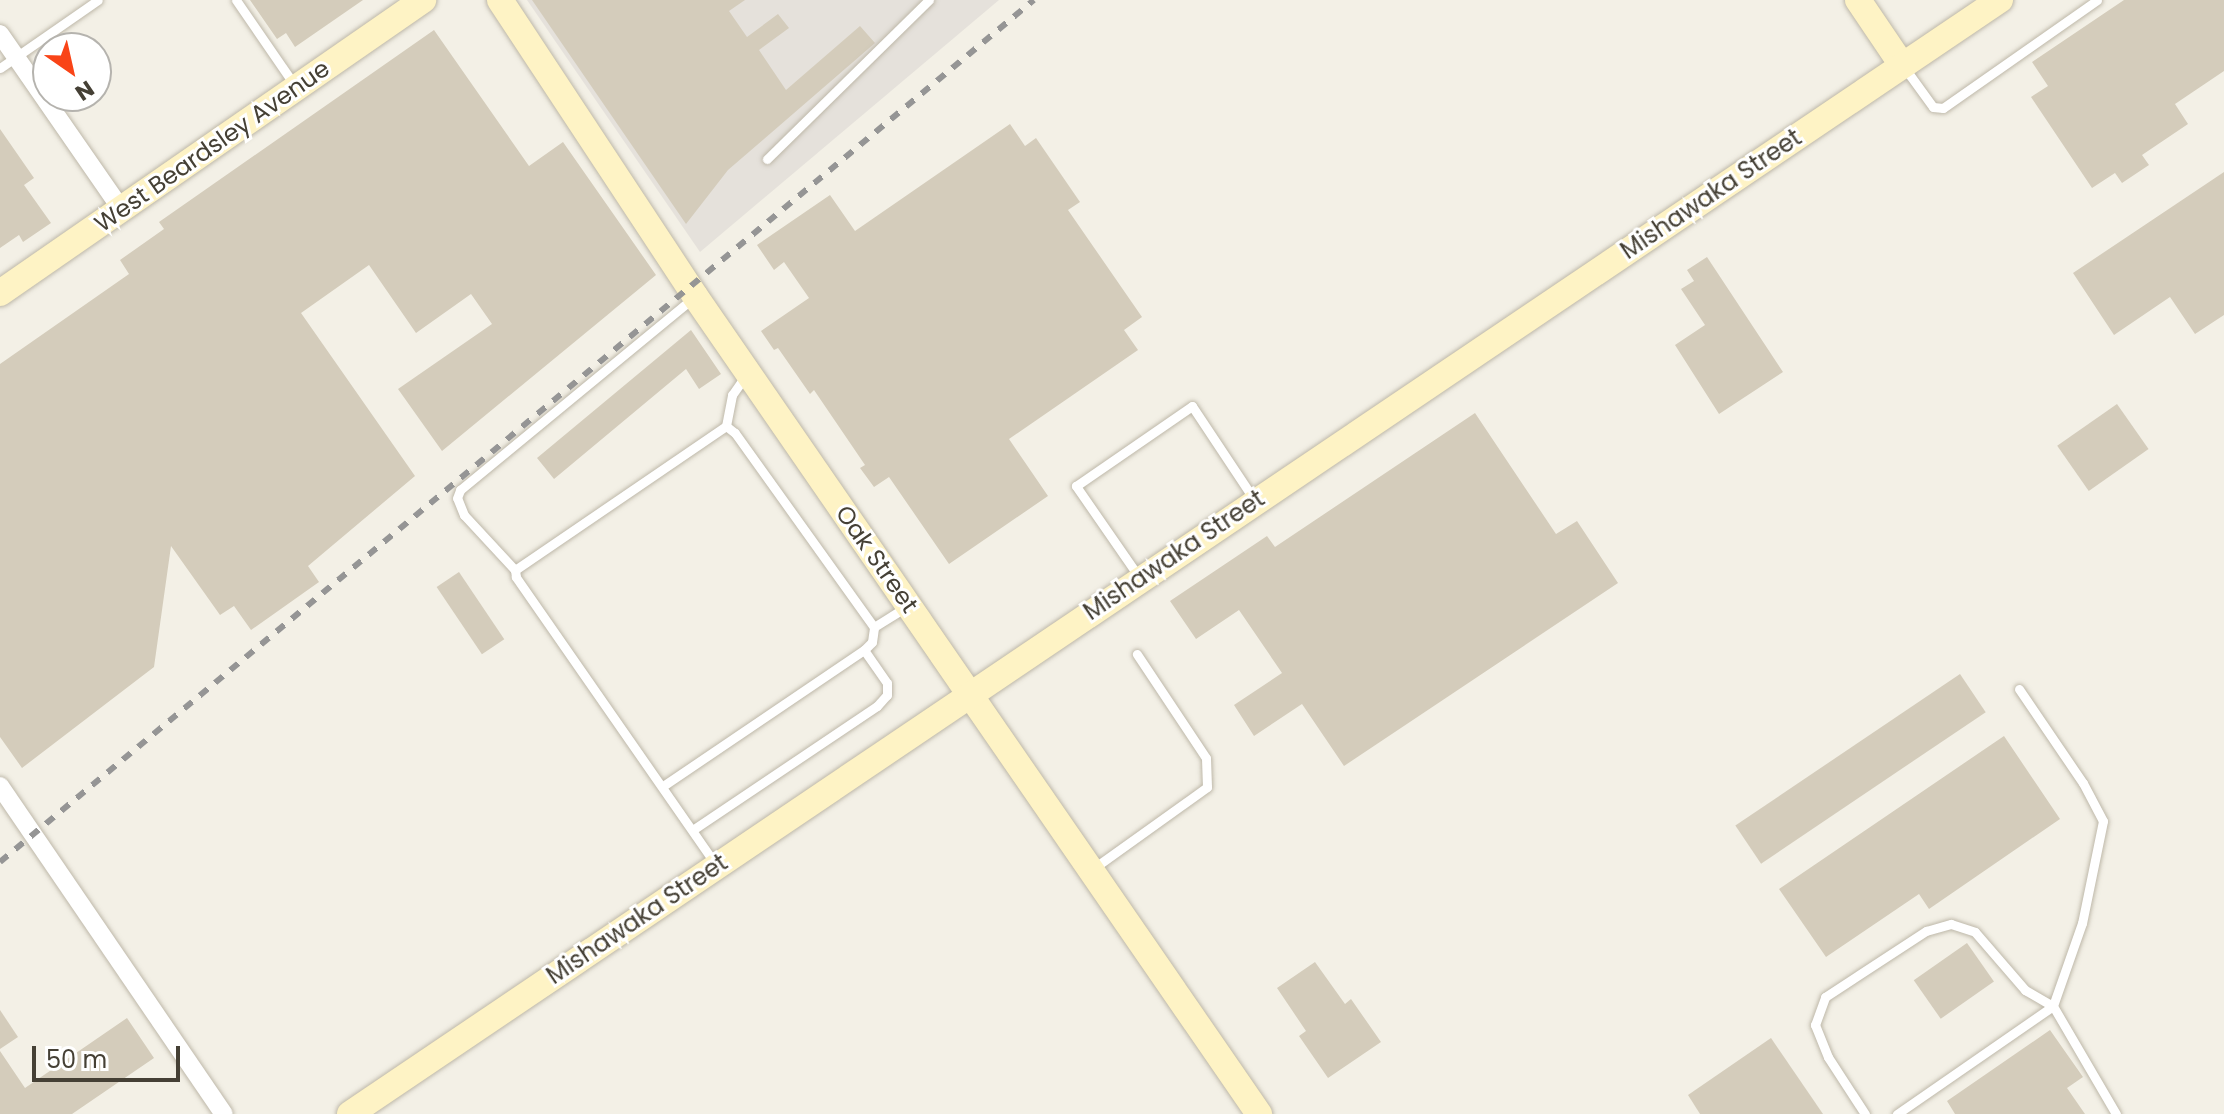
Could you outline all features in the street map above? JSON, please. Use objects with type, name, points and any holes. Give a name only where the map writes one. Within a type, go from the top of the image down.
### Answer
[{"type":"street","name":"West Beardsley Avenue","points":[[0,293],[423,0]]},
{"type":"street","name":"Oak Street","points":[[500,0],[695,296],[1259,1114]]},
{"type":"street","points":[[1858,0],[1902,65]]},
{"type":"street","name":"Mishawaka Street","points":[[350,1114],[2000,0]]},
{"type":"street","points":[[0,34],[121,209]]},
{"type":"street","points":[[0,786],[224,1114]]},
{"type":"lane","points":[[0,68],[98,0]]},
{"type":"lane","points":[[236,0],[297,87]]},
{"type":"lane","points":[[767,159],[929,0]]},
{"type":"lane","points":[[1902,65],[1933,107],[1943,108],[2097,0]]},
{"type":"lane","points":[[695,296],[460,490],[457,498],[464,515],[515,570],[516,577],[694,829],[716,865]]},
{"type":"lane","points":[[515,570],[726,426],[732,395],[748,373]]},
{"type":"lane","points":[[1140,579],[1076,486],[1192,406],[1255,501]]},
{"type":"lane","points":[[663,786],[872,642],[874,627],[735,433],[726,426]]},
{"type":"lane","points":[[874,627],[908,605]]},
{"type":"lane","points":[[694,829],[877,706],[887,695],[887,683],[864,650]]},
{"type":"lane","points":[[1091,870],[1207,787],[1206,758],[1137,654]]},
{"type":"lane","points":[[1897,1114],[2053,1006],[2082,923],[2103,821],[2083,783],[2019,689]]},
{"type":"lane","points":[[1865,1114],[1828,1057],[1815,1025],[1825,997],[1926,931],[1951,924],[1975,932],[2025,990],[2053,1006],[2116,1114]]},
{"type":"shaded area","points":[[527,0],[999,0],[700,252]]},
{"type":"building","points":[[250,0],[363,0],[295,47],[286,33],[277,39]]},
{"type":"building","points":[[532,0],[745,0],[729,11],[747,37],[778,14],[789,28],[759,50],[786,90],[860,26],[875,43],[728,170],[686,224]]},
{"type":"building","points":[[2124,0],[2224,0],[2224,71],[2175,104],[2188,124],[2142,155],[2149,165],[2122,183],[2115,173],[2092,188],[2031,97],[2048,86],[2032,62]]},
{"type":"building","points":[[434,30],[529,166],[563,142],[656,275],[442,451],[398,389],[492,324],[471,294],[416,333],[369,265],[301,313],[415,476],[308,566],[319,582],[251,630],[234,606],[220,615],[171,546],[154,667],[22,768],[0,737],[0,364],[129,274],[120,260],[164,229],[159,222]]},
{"type":"building","points":[[1010,124],[1025,146],[1036,138],[1080,202],[1068,210],[1142,317],[1124,330],[1138,350],[1009,439],[1048,496],[949,564],[889,477],[874,487],[860,468],[865,465],[814,390],[810,394],[778,348],[774,350],[761,331],[809,298],[784,262],[774,270],[757,245],[830,195],[855,231]]},
{"type":"building","points":[[0,129],[34,178],[24,185],[51,223],[23,242],[19,235],[0,248]]},
{"type":"building","points":[[2224,172],[2224,315],[2195,334],[2170,297],[2114,335],[2073,273]]},
{"type":"building","points":[[1707,257],[1783,372],[1719,414],[1675,345],[1705,325],[1681,289],[1694,281],[1687,270]]},
{"type":"building","points":[[691,330],[721,374],[699,389],[686,369],[554,479],[537,458]]},
{"type":"building","points":[[2117,404],[2149,449],[2089,491],[2057,446]]},
{"type":"building","points":[[1475,413],[1556,534],[1577,521],[1618,583],[1344,766],[1302,704],[1254,736],[1234,705],[1282,673],[1239,610],[1196,639],[1170,601],[1267,536],[1275,547]]},
{"type":"building","points":[[459,572],[504,639],[482,654],[437,587]]},
{"type":"building","points":[[1960,674],[1986,712],[1761,864],[1735,826]]},
{"type":"building","points":[[2004,736],[2060,819],[1929,909],[1919,894],[1826,957],[1779,889]]},
{"type":"building","points":[[1967,943],[1994,982],[1941,1019],[1914,980]]},
{"type":"building","points":[[1315,962],[1345,1004],[1351,999],[1381,1042],[1328,1078],[1299,1036],[1306,1031],[1277,988]]},
{"type":"building","points":[[0,1010],[18,1037],[0,1049]]},
{"type":"building","points":[[127,1018],[154,1058],[72,1114],[0,1114],[0,1051],[25,1088]]},
{"type":"building","points":[[2050,1030],[2083,1077],[2067,1088],[2085,1114],[1955,1114],[1947,1101]]},
{"type":"building","points":[[1771,1038],[1823,1114],[1700,1114],[1688,1095]]},
{"type":"railway","points":[[0,862],[1034,0]]}]
